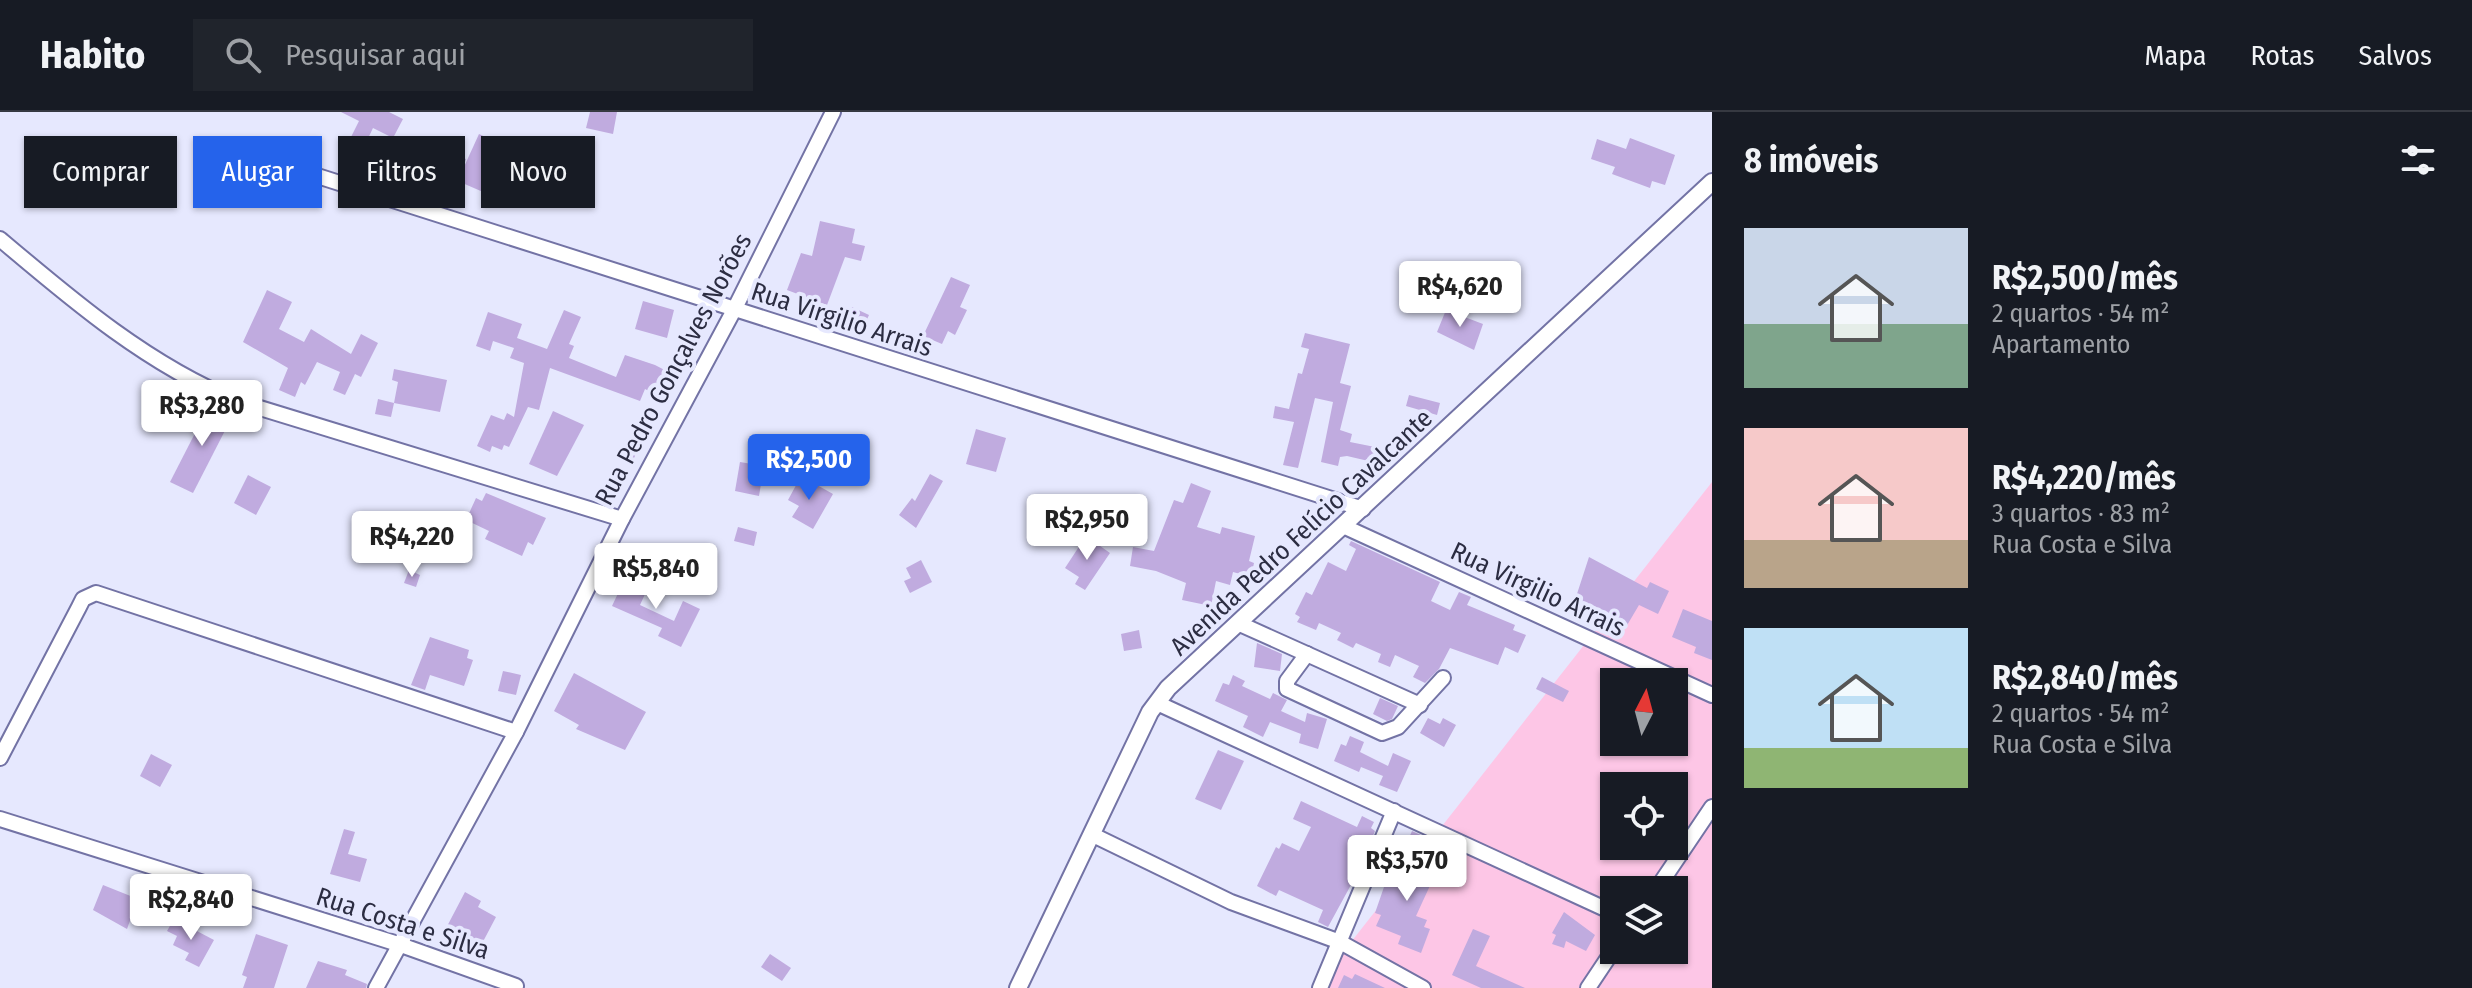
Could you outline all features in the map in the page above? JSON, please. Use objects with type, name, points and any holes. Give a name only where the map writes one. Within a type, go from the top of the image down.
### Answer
[{"type":"street","name":"Rua Pedro Gonçalves Norões","points":[[376,988],[516,732],[622,519],[734,310],[832,113]]},
{"type":"street","name":"Rua Virgilio Arrais","points":[[322,178],[1363,509]]},
{"type":"street","name":"Avenida Pedro Felício Cavalcante","points":[[1018,988],[1157,703],[1168,688],[1712,182]]},
{"type":"street","points":[[0,239],[115,331],[201,387],[237,401],[622,519]]},
{"type":"street","name":"Rua Virgilio Arrais","points":[[1343,526],[1712,695]]},
{"type":"street","points":[[0,758],[83,599],[96,593],[516,732]]},
{"type":"street","points":[[1240,624],[1420,705]]},
{"type":"street","points":[[1307,654],[1287,681],[1287,689],[1382,733],[1393,730],[1443,678]]},
{"type":"street","points":[[1157,703],[1600,907]]},
{"type":"street","points":[[1665,876],[1712,807]]},
{"type":"street","points":[[1320,988],[1375,848],[1394,811]]},
{"type":"street","name":"Rua Costa e Silva","points":[[0,819],[398,944],[516,986]]},
{"type":"street","points":[[1093,835],[1231,902],[1340,942],[1423,988]]},
{"type":"street","points":[[1588,988],[1604,964]]},
{"type":"shaded area","points":[[1712,482],[1712,988],[1315,988]]},
{"type":"building","points":[[341,112],[389,112],[403,119],[394,136],[373,128],[369,136],[352,136],[359,121]]},
{"type":"building","points":[[590,112],[617,112],[613,134],[586,128]]},
{"type":"building","points":[[479,134],[483,136],[481,191],[465,184],[465,165]]},
{"type":"building","points":[[1630,138],[1675,155],[1665,185],[1652,181],[1650,188],[1612,174],[1615,167],[1591,159],[1597,139],[1626,149]]},
{"type":"building","points":[[820,221],[855,229],[852,243],[865,246],[861,261],[845,257],[827,305],[787,290],[801,253],[812,256]]},
{"type":"building","points":[[951,277],[970,285],[960,307],[967,310],[955,335],[948,331],[942,344],[923,336]]},
{"type":"building","points":[[267,290],[292,302],[279,329],[304,342],[311,329],[351,354],[361,334],[378,343],[361,377],[355,374],[345,395],[333,390],[340,372],[317,362],[305,385],[301,382],[295,397],[279,390],[288,368],[243,342]]},
{"type":"building","points":[[643,301],[674,310],[667,338],[635,329]]},
{"type":"building","points":[[852,307],[869,315],[863,328],[846,320]]},
{"type":"building","points":[[564,310],[581,317],[569,344],[574,346],[569,358],[616,377],[625,355],[655,365],[680,378],[668,401],[645,389],[640,401],[550,368],[539,410],[528,407],[509,447],[504,445],[502,450],[492,446],[490,452],[477,446],[491,415],[504,420],[507,413],[514,417],[524,363],[510,358],[514,348],[493,341],[490,351],[476,346],[488,312],[522,324],[517,338],[547,349]]},
{"type":"building","points":[[1446,310],[1483,324],[1474,350],[1437,332]]},
{"type":"building","points":[[1305,333],[1350,344],[1340,383],[1351,386],[1340,430],[1352,434],[1350,442],[1380,448],[1377,463],[1347,456],[1340,457],[1338,466],[1321,462],[1333,402],[1315,398],[1298,468],[1283,465],[1294,422],[1273,418],[1275,406],[1289,409],[1298,373],[1302,374],[1309,349],[1301,347]]},
{"type":"building","points":[[394,369],[447,380],[440,412],[394,403],[398,382],[392,380]]},
{"type":"building","points":[[1409,395],[1440,403],[1437,415],[1406,406]]},
{"type":"building","points":[[378,399],[394,403],[391,417],[375,414]]},
{"type":"building","points":[[211,402],[234,413],[193,493],[170,482]]},
{"type":"building","points":[[553,411],[584,425],[557,476],[529,464]]},
{"type":"building","points":[[976,429],[1006,438],[996,472],[966,464]]},
{"type":"building","points":[[622,445],[637,451],[632,463],[617,458]]},
{"type":"building","points":[[740,462],[764,466],[759,496],[735,491]]},
{"type":"building","points":[[930,474],[943,481],[916,528],[899,515],[912,498],[915,501]]},
{"type":"building","points":[[248,475],[271,487],[256,515],[234,503]]},
{"type":"building","points":[[801,476],[833,494],[813,529],[792,517],[799,506],[788,500]]},
{"type":"building","points":[[1191,483],[1211,491],[1197,527],[1220,534],[1222,527],[1255,536],[1249,561],[1254,563],[1251,577],[1233,572],[1230,585],[1216,581],[1211,606],[1182,600],[1186,583],[1156,571],[1130,566],[1133,547],[1154,551],[1174,500],[1183,503]]},
{"type":"building","points":[[486,493],[546,518],[533,545],[528,542],[522,556],[485,539],[489,531],[466,520],[476,498],[482,501]]},
{"type":"building","points":[[738,527],[757,532],[754,546],[734,541]]},
{"type":"building","points":[[1086,536],[1110,553],[1085,590],[1075,584],[1079,577],[1065,568]]},
{"type":"building","points":[[1351,541],[1440,582],[1431,601],[1450,610],[1459,592],[1471,597],[1467,605],[1515,625],[1513,630],[1526,635],[1518,653],[1505,647],[1498,665],[1450,648],[1439,669],[1425,683],[1413,677],[1419,666],[1395,655],[1390,667],[1378,662],[1381,654],[1356,643],[1353,648],[1337,640],[1341,633],[1319,623],[1316,630],[1297,622],[1300,617],[1295,614],[1306,592],[1312,595],[1328,562],[1346,571],[1356,549],[1349,545]]},
{"type":"building","points":[[1589,557],[1647,588],[1650,582],[1669,591],[1658,614],[1639,605],[1626,627],[1575,600]]},
{"type":"building","points":[[921,560],[932,582],[910,593],[904,581],[911,578],[906,568]]},
{"type":"building","points":[[409,570],[420,575],[416,587],[404,583]]},
{"type":"building","points":[[635,572],[652,579],[640,605],[674,621],[683,601],[700,609],[681,647],[658,636],[662,628],[612,606],[621,587],[627,590]]},
{"type":"building","points":[[1683,609],[1712,621],[1712,660],[1694,653],[1696,647],[1672,637]]},
{"type":"building","points":[[1139,630],[1142,648],[1124,651],[1121,634]]},
{"type":"building","points":[[430,637],[469,650],[467,658],[473,660],[464,686],[430,675],[425,690],[411,685]]},
{"type":"building","points":[[1257,643],[1282,654],[1280,671],[1254,667]]},
{"type":"building","points":[[503,671],[521,675],[516,695],[498,691]]},
{"type":"building","points":[[574,673],[646,712],[625,750],[576,729],[579,725],[554,711]]},
{"type":"building","points":[[1233,675],[1245,681],[1242,686],[1270,699],[1273,693],[1287,700],[1281,711],[1305,722],[1307,713],[1327,719],[1318,749],[1299,743],[1301,734],[1270,722],[1263,737],[1243,727],[1248,716],[1215,701],[1223,683],[1229,685]]},
{"type":"building","points":[[1542,677],[1569,691],[1563,702],[1536,689]]},
{"type":"building","points":[[1380,698],[1398,706],[1392,719],[1387,721],[1373,714]]},
{"type":"building","points":[[1428,718],[1440,724],[1443,718],[1456,725],[1444,747],[1420,733]]},
{"type":"building","points":[[1350,736],[1364,742],[1360,752],[1388,766],[1393,753],[1411,761],[1397,792],[1379,785],[1383,776],[1361,767],[1359,772],[1334,761],[1341,744],[1346,746]]},
{"type":"building","points":[[1218,750],[1244,761],[1221,810],[1195,799]]},
{"type":"building","points":[[151,754],[172,765],[160,787],[140,776]]},
{"type":"building","points":[[1301,801],[1357,827],[1362,816],[1374,822],[1371,828],[1375,831],[1358,872],[1328,927],[1318,922],[1323,910],[1279,890],[1276,896],[1257,886],[1276,847],[1279,849],[1282,843],[1299,851],[1311,827],[1293,819]]},
{"type":"building","points":[[344,829],[355,832],[348,854],[367,859],[360,882],[330,874]]},
{"type":"building","points":[[1412,831],[1423,836],[1415,852],[1405,847]]},
{"type":"building","points":[[1410,853],[1439,866],[1416,916],[1427,920],[1424,927],[1430,929],[1421,953],[1398,944],[1401,936],[1376,926],[1381,915],[1375,913],[1384,887],[1391,873],[1399,877]]},
{"type":"building","points":[[103,885],[138,899],[127,929],[93,910]]},
{"type":"building","points":[[465,892],[481,901],[478,907],[496,917],[477,953],[443,934]]},
{"type":"building","points":[[1564,912],[1595,935],[1586,951],[1566,941],[1564,948],[1552,944],[1556,935],[1552,933]]},
{"type":"building","points":[[174,919],[214,940],[199,967],[185,960],[189,953],[173,945],[177,936],[167,931]]},
{"type":"building","points":[[1473,929],[1490,936],[1476,966],[1525,988],[1481,988],[1452,975]]},
{"type":"building","points":[[256,934],[288,945],[274,988],[243,988],[247,977],[242,975]]},
{"type":"building","points":[[770,954],[791,968],[782,981],[761,967]]},
{"type":"building","points":[[318,961],[347,970],[345,975],[367,984],[366,988],[306,988]]},
{"type":"building","points":[[1355,974],[1385,988],[1338,988],[1344,975],[1352,979]]}]
